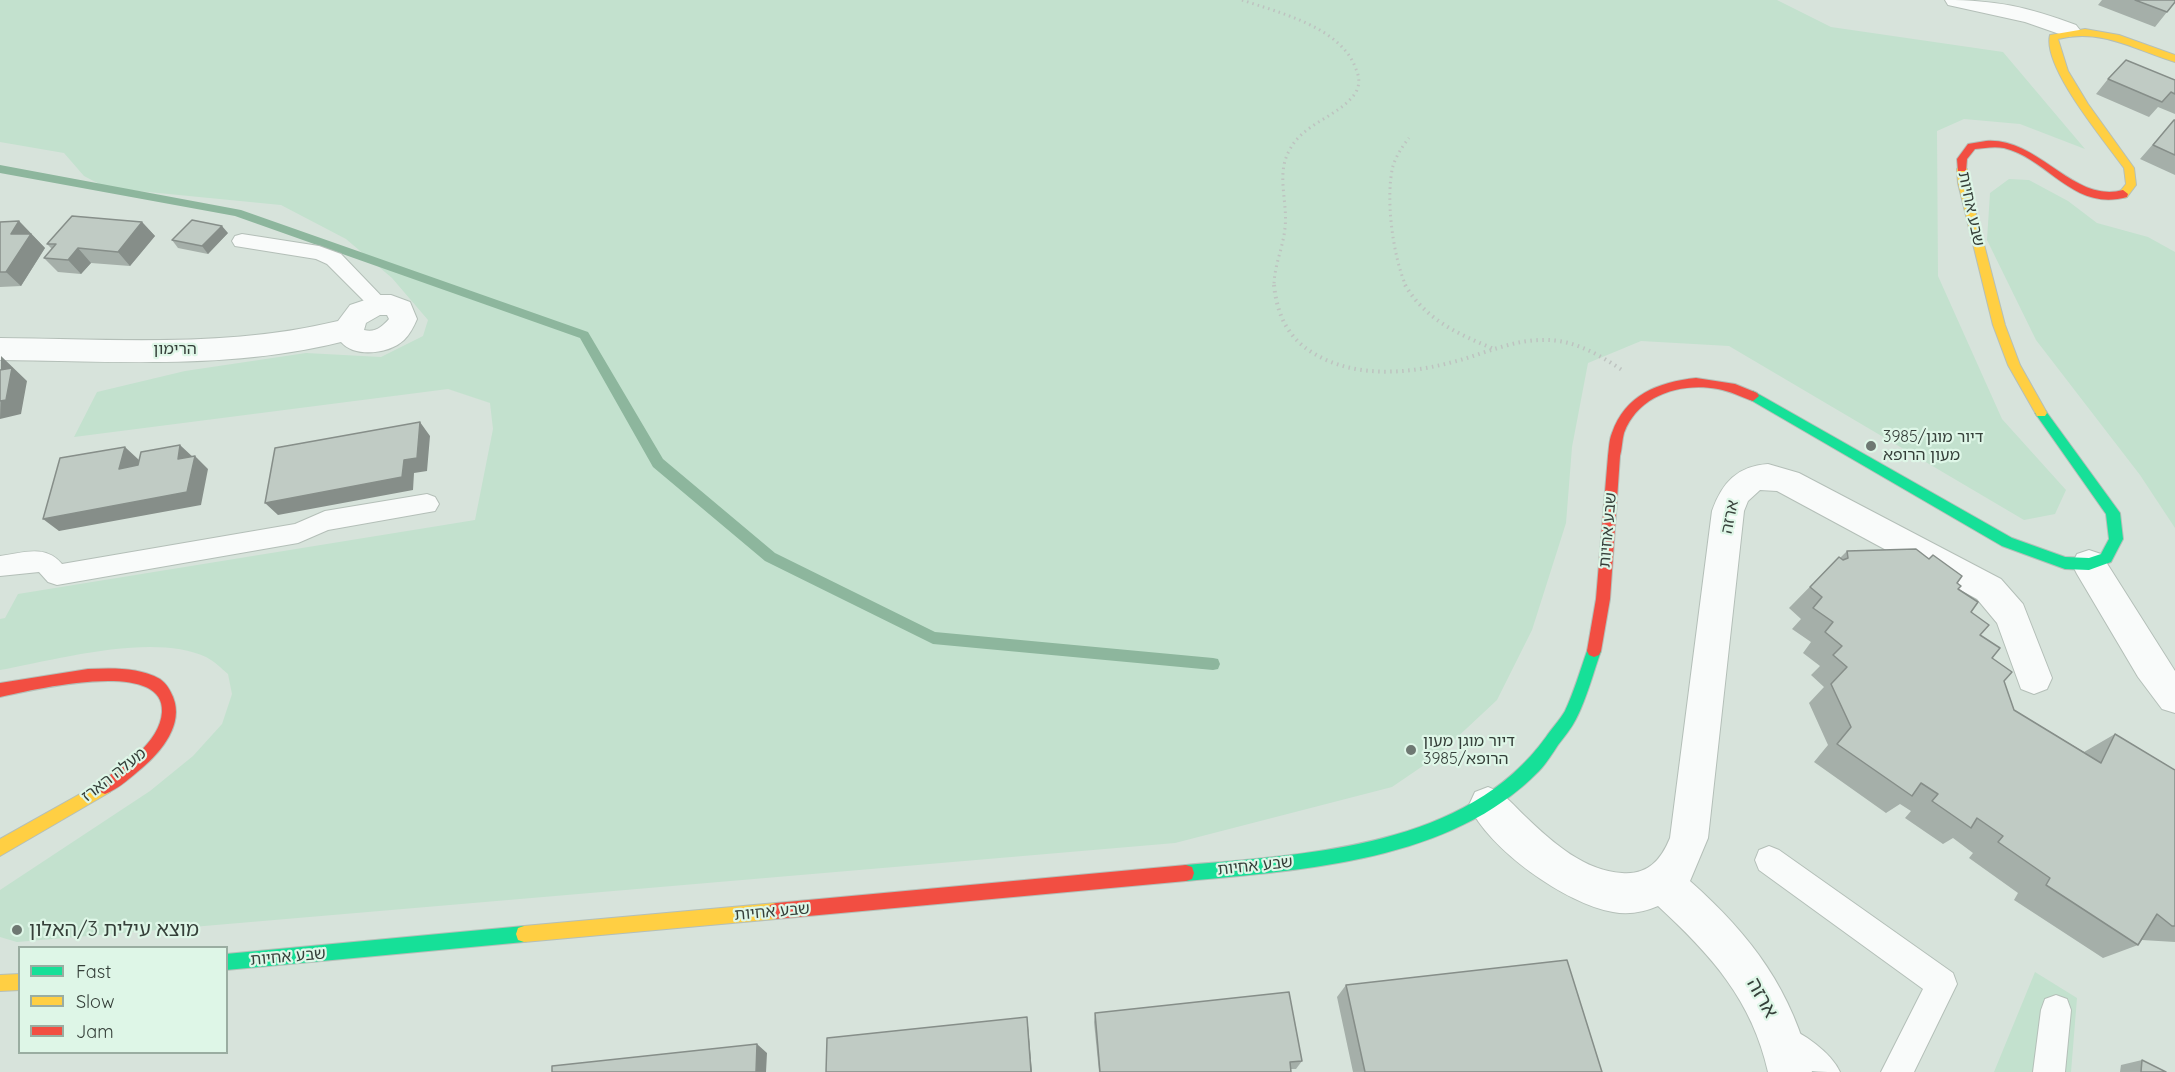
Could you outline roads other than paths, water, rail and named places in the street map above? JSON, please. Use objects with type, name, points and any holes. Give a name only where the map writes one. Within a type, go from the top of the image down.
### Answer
[{"type":"main road","points":[[2068,30],[2086,30],[2111,36],[2175,59]]},
{"type":"main road","name":"שבע אחיות","points":[[228,962],[1287,864],[1351,855],[1408,841],[1457,823],[1488,805],[1531,772],[1557,740],[1578,704],[1591,666],[1600,624],[1618,433],[1626,414],[1638,400],[1652,390],[1669,384],[1698,382],[1728,386],[1750,394],[2007,542],[2051,560],[2089,564],[2106,558],[2114,546],[2116,531],[2113,513],[2101,493],[2034,402],[2008,352],[1961,170],[1966,151],[1972,146],[1990,142],[2027,154],[2088,193],[2112,198],[2128,192],[2132,178],[2129,168],[2061,66],[2052,46],[2053,37],[2068,30]]},
{"type":"main road","name":"מעלה הארז","points":[[0,690],[105,675],[135,676],[155,682],[167,693],[171,707],[166,724],[153,745],[131,767],[100,790],[0,848]]},
{"type":"main road","points":[[0,983],[18,982]]},
{"type":"street","points":[[1956,0],[2032,16],[2068,30]]},
{"type":"street","name":"הרימון","points":[[0,349],[219,348],[307,339],[349,329],[355,339],[369,342],[393,333],[403,322],[403,314],[395,306],[380,305]]},
{"type":"street","name":"ארזה","points":[[1786,1056],[1770,1007],[1741,963],[1710,927],[1663,884],[1676,872],[1689,838],[1728,511],[1735,492],[1746,480],[1762,476],[1788,482],[1989,589],[2011,615],[2034,678]]},
{"type":"street","points":[[2089,564],[2109,593],[2144,657],[2175,697]]},
{"type":"street","points":[[1488,805],[1521,839],[1578,881],[1604,891],[1627,894],[1647,892],[1663,884]]},
{"type":"lane","points":[[242,240],[319,253],[334,259],[380,305]]},
{"type":"lane","points":[[0,566],[45,561],[57,575],[298,533],[325,521],[427,504]]},
{"type":"lane","points":[[1769,861],[1942,984],[1897,1072]]},
{"type":"lane","points":[[2049,1072],[2056,1010]]},
{"type":"lane","points":[[1786,1056],[1824,1072]]},
{"type":"waterway","points":[[0,169],[237,213],[584,335],[658,463],[770,557],[933,638],[1213,664]]},
{"type":"place","name":"3985/דיור מוגן מעון הרופא","points":[[1871,446]]},
{"type":"place","name":"דיור מוגן מעון הרופא/3985","points":[[1411,750]]},
{"type":"place","name":"מוצא עילית 3/האלון","points":[[17,930]]}]
